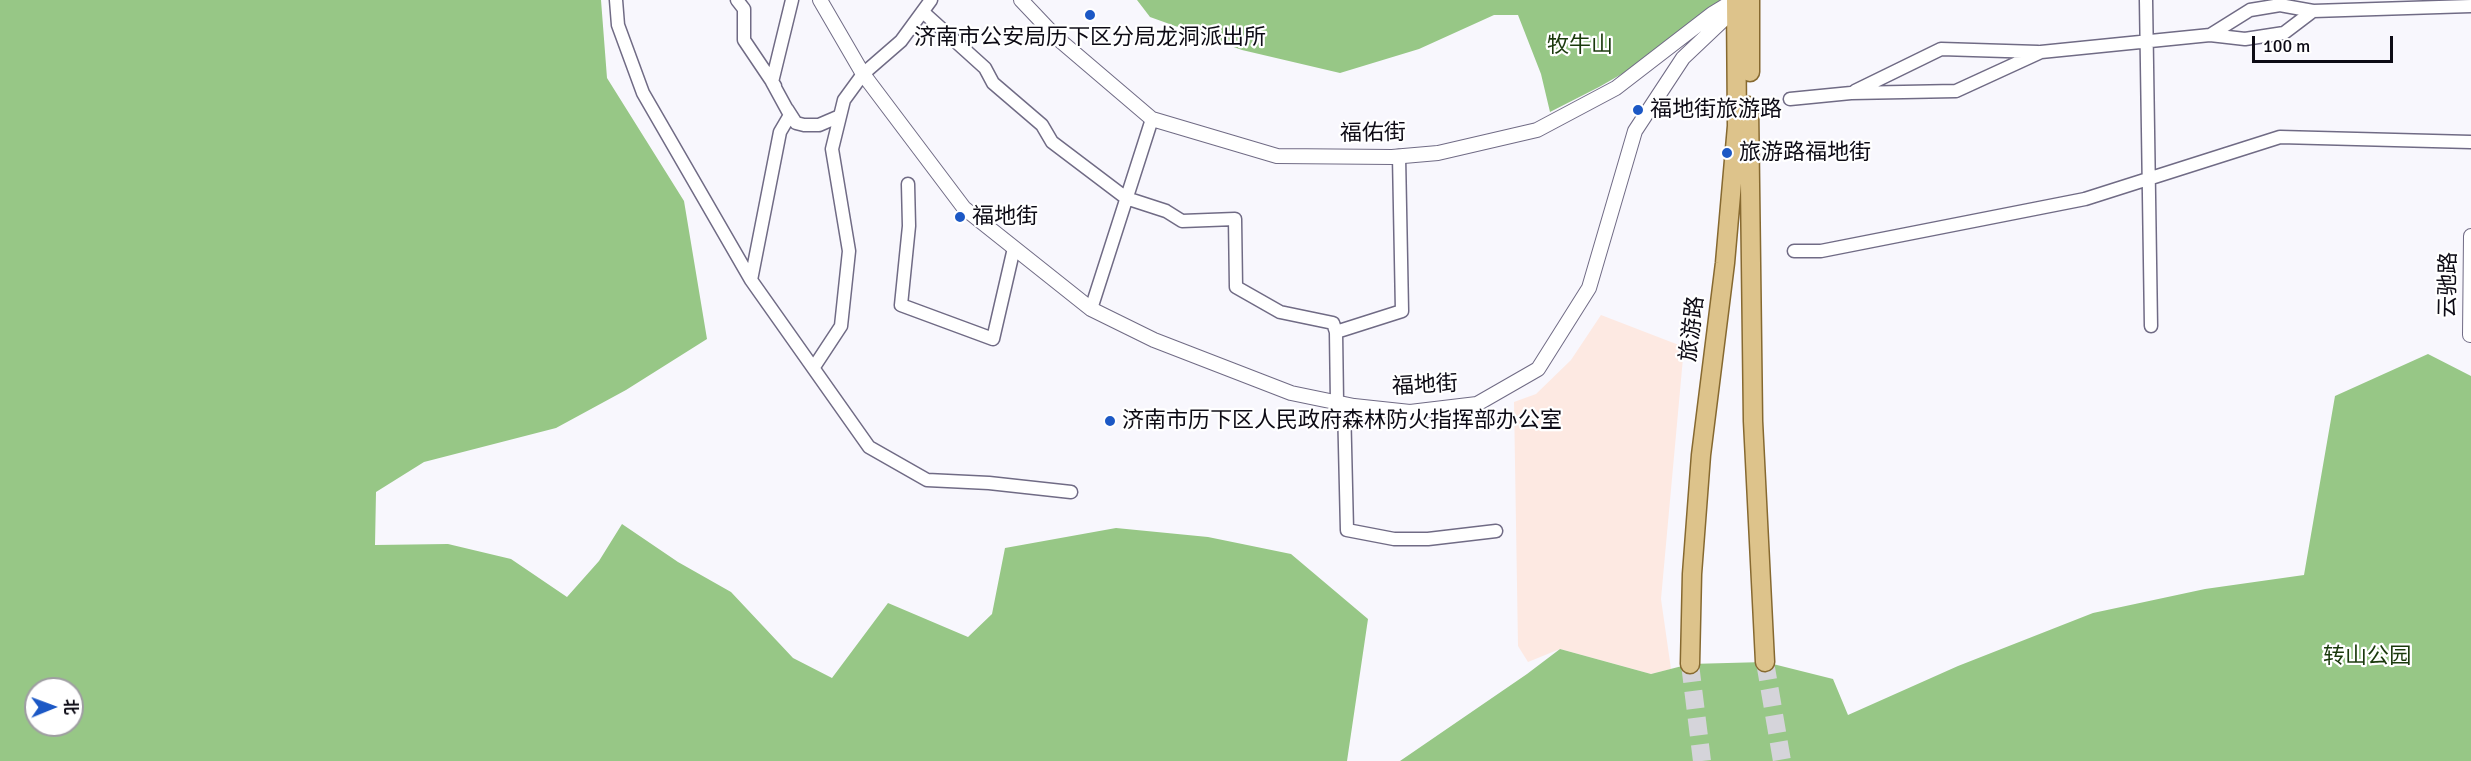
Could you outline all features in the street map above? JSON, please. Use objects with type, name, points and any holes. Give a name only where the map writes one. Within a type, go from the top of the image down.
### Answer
[{"type":"main road","points":[[1740,2],[1749,177],[1753,421],[1765,662]]},
{"type":"main road","name":"旅游路","points":[[1690,664],[1692,573],[1701,455],[1725,262],[1737,126],[1740,2]]},
{"type":"street","points":[[616,0],[618,25],[643,93],[751,280],[869,447],[927,480],[989,483],[1071,492]]},
{"type":"street","points":[[736,0],[744,9],[744,40],[796,123],[819,125],[840,116]]},
{"type":"street","points":[[772,82],[792,0]]},
{"type":"street","name":"福地街","points":[[820,0],[863,74],[964,208],[1090,309],[1154,340],[1291,393],[1341,403],[1410,412],[1477,404],[1538,369],[1589,288],[1635,131],[1683,58],[1740,2]]},
{"type":"street","points":[[814,368],[841,326],[849,251],[832,148],[844,100],[863,74],[901,41],[931,0]]},
{"type":"street","name":"福佑街","points":[[1021,0],[1056,38],[1152,119],[1277,156],[1399,156],[1438,153],[1537,130],[1616,87],[1712,14],[1740,2]]},
{"type":"street","points":[[2146,0],[2151,326]]},
{"type":"street","points":[[2210,35],[2250,10],[2280,5],[2313,11],[2471,6]]},
{"type":"street","points":[[1851,93],[1941,49],[2041,52],[2210,35],[2245,39],[2284,33],[2313,11]]},
{"type":"street","points":[[923,12],[985,68],[993,83],[1042,125],[1052,142],[1126,198],[1166,211],[1182,221],[1235,219],[1236,287],[1280,312],[1333,323],[1336,332],[1341,403],[1347,530],[1394,539],[1428,539],[1496,531]]},
{"type":"street","points":[[1790,99],[1851,93],[1956,91],[2041,52]]},
{"type":"street","points":[[751,280],[780,132],[790,115]]},
{"type":"street","points":[[1090,309],[1152,119]]},
{"type":"street","points":[[1794,251],[1821,251],[2085,199],[2280,137],[2471,142]]},
{"type":"street","points":[[1336,332],[1402,311],[1399,156]]},
{"type":"street","points":[[908,184],[909,226],[901,305],[993,339],[1014,248]]},
{"type":"street","name":"云驰路","points":[[2470,335],[2471,236]]},
{"type":"shaded area","points":[[1601,315],[1684,347],[1661,599],[1671,669],[1651,674],[1560,649],[1528,662],[1518,646],[1514,402],[1536,394],[1571,360]]},
{"type":"green space","points":[[0,0],[601,0],[607,78],[684,201],[707,339],[626,390],[556,428],[424,462],[376,492],[375,545],[448,544],[511,559],[567,597],[599,561],[622,524],[678,562],[731,592],[793,658],[832,678],[888,603],[968,637],[992,614],[1005,548],[1116,528],[1208,537],[1291,554],[1368,619],[1347,761],[0,761]]},
{"type":"green space","name":"牧牛山","points":[[1137,0],[1720,0],[1641,63],[1550,112],[1541,74],[1518,15],[1494,15],[1419,49],[1340,73],[1242,50],[1150,17]]},
{"type":"green space","name":"转山公园","points":[[2428,354],[2471,376],[2471,761],[1400,761],[1560,649],[1651,674],[1690,664],[1765,662],[1833,679],[1848,715],[1958,666],[2093,613],[2205,589],[2304,575],[2335,396]]},
{"type":"tunnel","points":[[1765,662],[1782,761]]},
{"type":"tunnel","points":[[1690,664],[1702,761]]},
{"type":"place","name":"济南市公安局历下区分局龙洞派出所","points":[[1090,15]]},
{"type":"place","name":"福地街旅游路","points":[[1638,110]]},
{"type":"place","name":"旅游路福地街","points":[[1727,153]]},
{"type":"place","name":"福地街","points":[[960,217]]},
{"type":"place","name":"济南市历下区人民政府森林防火指挥部办公室","points":[[1110,421]]}]
